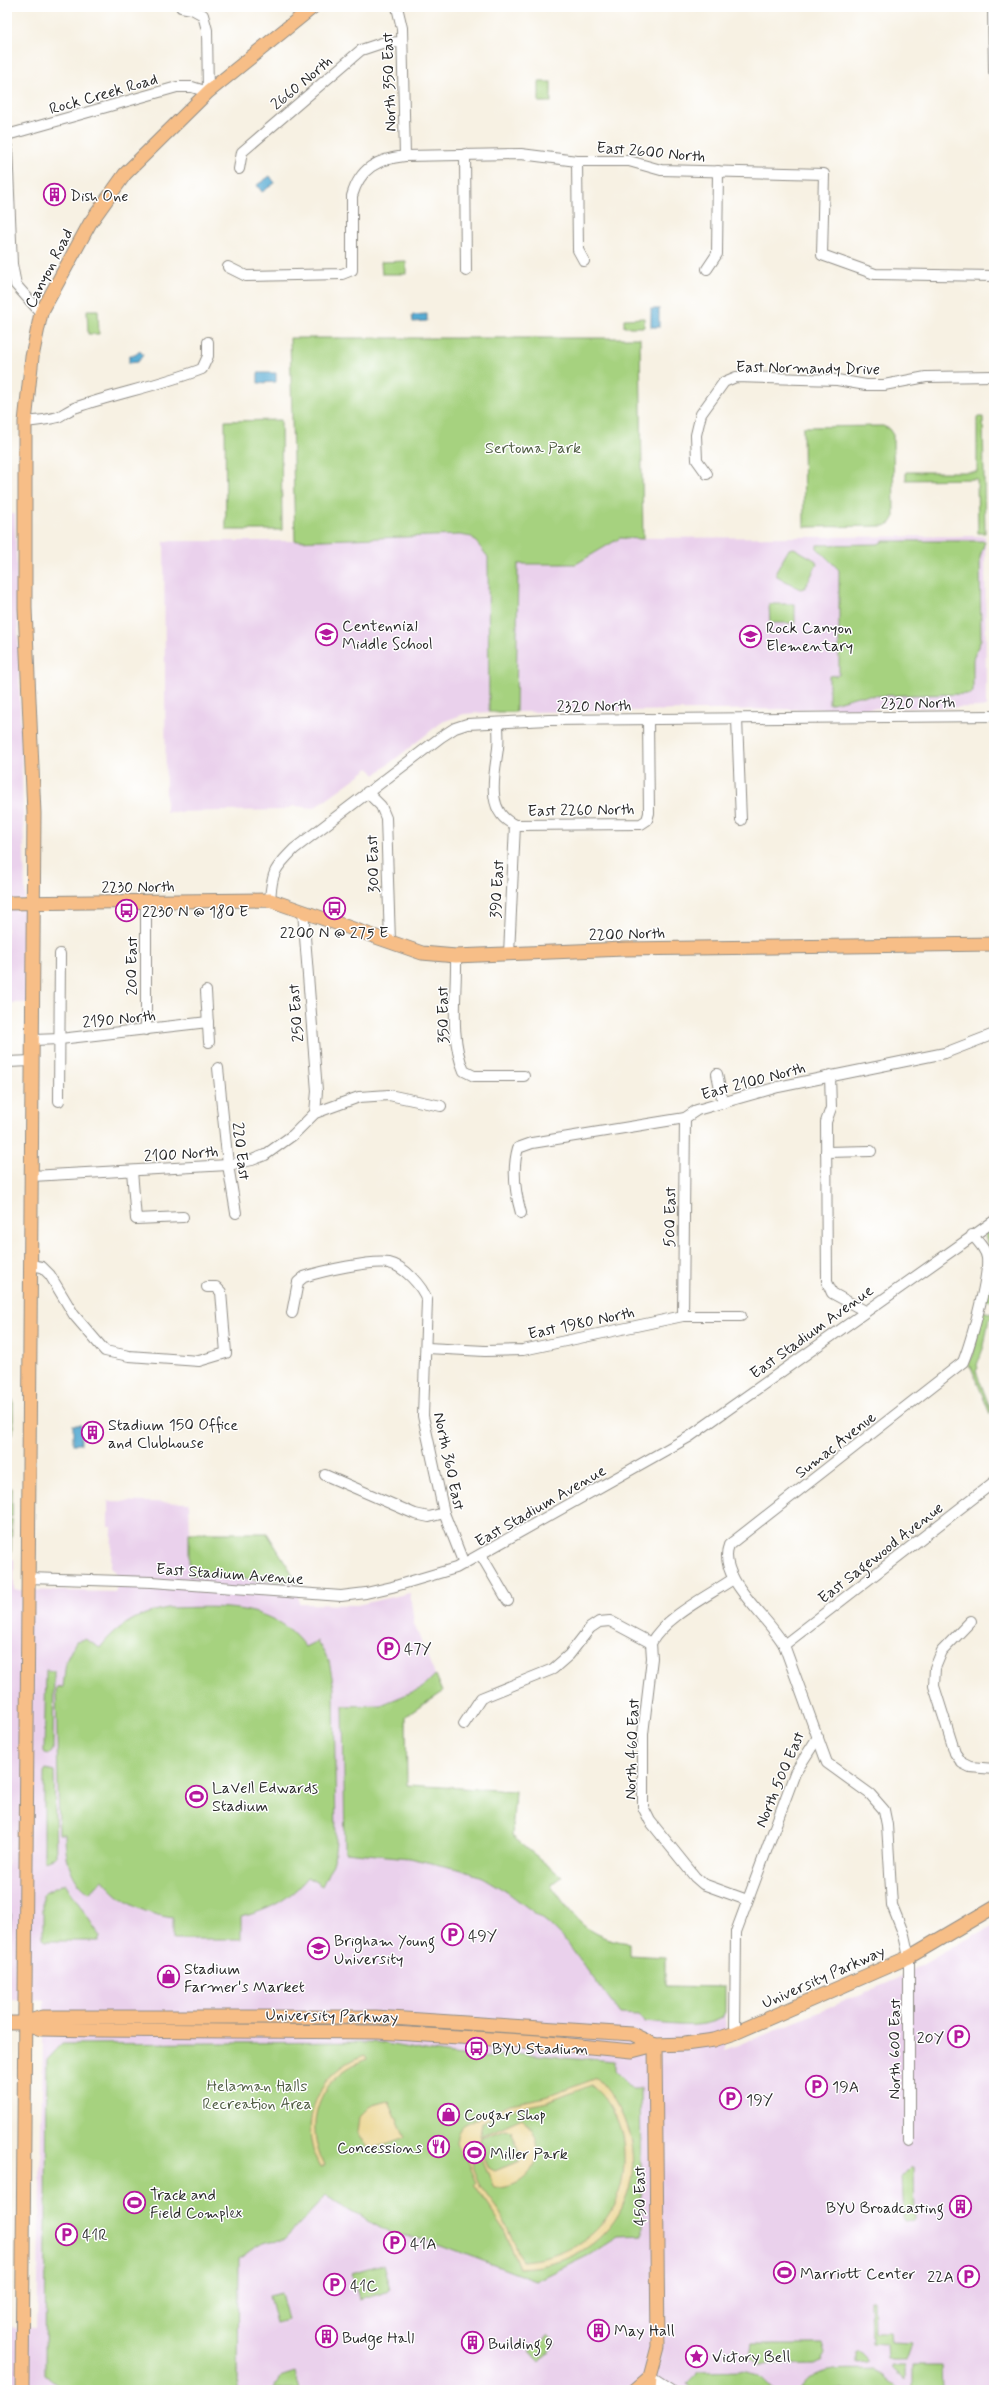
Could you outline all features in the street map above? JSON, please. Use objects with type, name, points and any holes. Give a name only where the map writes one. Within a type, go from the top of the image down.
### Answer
[{"type":"main road","name":"Canyon Road","points":[[22,2390],[26,2072],[24,2023],[27,1936],[28,1578],[34,903],[34,813],[25,608],[25,422],[32,357],[41,313],[90,222],[126,174],[208,92],[313,7]]},
{"type":"main road","name":"2230 North","points":[[7,904],[270,900]]},
{"type":"main road","name":"2200 North","points":[[270,900],[422,953],[456,956],[624,949],[994,944]]},
{"type":"main road","name":"University Parkway","points":[[24,2023],[41,2029],[378,2032],[538,2042],[632,2051],[655,2045],[685,2044],[714,2040],[735,2033],[909,1957],[994,1907]]},
{"type":"main road","name":"University Parkway","points":[[7,2023],[24,2023],[42,2017],[109,2015],[376,2017],[474,2022],[632,2034],[655,2045]]},
{"type":"main road","name":"450 East","points":[[650,2384],[658,2347],[655,2045]]},
{"type":"main road","points":[[634,2390],[650,2384]]},
{"type":"street","points":[[181,7],[192,9],[203,15],[207,30],[208,92]]},
{"type":"street","name":"North 350 East","points":[[398,7],[402,42],[405,156]]},
{"type":"street","points":[[993,7],[994,72]]},
{"type":"street","name":"2660 North","points":[[239,169],[242,152],[361,50],[382,43],[402,42]]},
{"type":"street","name":"Rock Creek Road","points":[[7,135],[177,86],[192,87],[208,92]]},
{"type":"street","points":[[7,147],[12,264],[16,285],[41,313]]},
{"type":"street","points":[[465,154],[466,271]]},
{"type":"street","name":"East 2600 North","points":[[228,266],[246,276],[342,274],[352,270],[352,196],[355,186],[367,168],[377,161],[405,156],[521,154],[577,161],[628,160],[662,170],[824,174],[822,255],[875,274],[994,276]]},
{"type":"street","points":[[577,161],[578,250],[584,262]]},
{"type":"street","points":[[707,269],[717,254],[718,171]]},
{"type":"street","points":[[25,422],[56,417],[75,407],[182,377],[202,369],[208,356],[208,342]]},
{"type":"street","name":"East Normandy Drive","points":[[707,474],[697,460],[696,435],[701,414],[724,382],[744,378],[837,380],[866,385],[884,385],[926,377],[994,376]]},
{"type":"street","name":"2320 North","points":[[270,900],[272,877],[277,866],[294,849],[367,792],[455,728],[467,724],[648,719],[994,716]]},
{"type":"street","name":"East 2260 North","points":[[515,825],[641,824],[647,820],[649,813],[648,719]]},
{"type":"street","points":[[737,719],[741,820]]},
{"type":"street","points":[[498,723],[498,747],[493,778],[494,796],[502,817],[515,825]]},
{"type":"street","name":"300 East","points":[[367,792],[381,806],[386,818],[390,942]]},
{"type":"street","name":"390 East","points":[[509,954],[515,825]]},
{"type":"street","name":"200 East","points":[[146,903],[146,1030]]},
{"type":"street","name":"250 East","points":[[303,911],[317,1091],[315,1113]]},
{"type":"street","points":[[59,1101],[60,954]]},
{"type":"street","name":"350 East","points":[[456,956],[455,1036],[458,1058],[464,1071],[474,1076],[524,1076]]},
{"type":"street","points":[[206,990],[209,1042]]},
{"type":"street","name":"2190 North","points":[[33,1040],[60,1039],[208,1022]]},
{"type":"street","name":"East 2100 North","points":[[520,1214],[516,1195],[515,1160],[518,1148],[532,1143],[685,1118],[696,1110],[778,1087],[945,1053],[994,1034]]},
{"type":"street","points":[[7,1062],[32,1061]]},
{"type":"street","name":"220 East","points":[[218,1068],[228,1165],[236,1213]]},
{"type":"street","points":[[717,1074],[723,1103]]},
{"type":"street","points":[[830,1076],[831,1108],[826,1122],[827,1282],[832,1293],[865,1311]]},
{"type":"street","points":[[315,1113],[359,1097],[375,1095],[402,1097],[441,1106]]},
{"type":"street","name":"2100 North","points":[[32,1176],[228,1165],[252,1160],[281,1145],[315,1113]]},
{"type":"street","name":"500 East","points":[[683,1316],[685,1118]]},
{"type":"street","points":[[826,1152],[871,1151]]},
{"type":"street","points":[[132,1171],[136,1219],[182,1217]]},
{"type":"street","name":"East Stadium Avenue","points":[[28,1578],[152,1582],[341,1596],[366,1594],[444,1574],[481,1555],[689,1437],[972,1235],[994,1221]]},
{"type":"street","name":"Sumac Avenue","points":[[733,1579],[727,1565],[726,1554],[730,1546],[963,1362],[968,1349],[986,1272],[987,1257],[981,1245],[972,1235]]},
{"type":"street","name":"North 360 East","points":[[292,1313],[298,1282],[304,1277],[380,1262],[398,1265],[424,1290],[427,1300],[427,1348],[423,1416],[440,1487],[444,1512],[464,1564]]},
{"type":"street","points":[[31,1265],[42,1267],[50,1275],[74,1315],[105,1351],[129,1356],[199,1361],[226,1353],[220,1292],[216,1287],[207,1287]]},
{"type":"street","name":"East 1980 North","points":[[427,1348],[485,1351],[523,1350],[683,1316],[741,1316]]},
{"type":"street","points":[[325,1475],[415,1514],[429,1516],[444,1512]]},
{"type":"street","name":"East Sagewood Avenue","points":[[784,1645],[994,1482]]},
{"type":"street","points":[[481,1555],[508,1601]]},
{"type":"street","points":[[464,1724],[481,1698],[553,1669],[569,1655],[590,1628],[599,1622],[610,1621],[651,1643],[657,1632],[667,1623],[733,1579]]},
{"type":"street","name":"North 500 East","points":[[733,1579],[778,1634],[784,1645],[818,1737],[795,1773],[736,1932],[734,1946],[735,2033]]},
{"type":"street","points":[[971,1621],[942,1651],[935,1668],[934,1686],[950,1739],[962,1763],[970,1767],[994,1769]]},
{"type":"street","name":"North 460 East","points":[[651,1643],[652,1658],[643,1734],[643,1807],[650,1821],[695,1878],[703,1884],[747,1900]]},
{"type":"street","name":"North 600 East","points":[[818,1737],[827,1763],[870,1794],[884,1810],[887,1825],[892,1905],[904,1935],[909,1957],[909,2141]]},
{"type":"street","points":[[650,2384],[670,2390]]},
{"type":"shaded area","points":[[7,514],[15,514],[28,1003],[7,1003]]},
{"type":"shaded area","name":"Centennial Middle School","points":[[460,535],[471,537],[488,557],[489,712],[464,714],[442,722],[375,775],[369,768],[314,808],[294,806],[282,810],[166,812],[164,541],[295,541]]},
{"type":"shaded area","name":"Rock Canyon Elementary","points":[[985,536],[986,707],[516,712],[518,564],[576,564],[620,538]]},
{"type":"shaded area","name":"Brigham Young University","points":[[108,1501],[189,1503],[190,1533],[267,1533],[298,1583],[299,1604],[357,1605],[410,1593],[414,1624],[442,1692],[406,1716],[407,1785],[515,1791],[512,1836],[562,1877],[551,1885],[583,1927],[607,1940],[629,1943],[629,1955],[665,1957],[665,1986],[725,1987],[726,2051],[899,1978],[994,1924],[994,2390],[7,2390],[7,2327],[37,2328],[44,2000],[7,1999],[7,1559],[14,1559],[14,1590],[116,1592],[116,1572],[111,1568],[112,1527],[108,1527]]},
{"type":"green space","points":[[539,82],[551,82],[551,102],[539,102]]},
{"type":"green space","points":[[406,261],[406,274],[382,274],[381,262]]},
{"type":"green space","points":[[87,310],[98,310],[99,334],[88,334]]},
{"type":"green space","points":[[644,318],[644,327],[624,327],[624,319]]},
{"type":"green space","name":"Sertoma Park","points":[[290,338],[640,338],[643,539],[620,538],[576,564],[518,564],[516,712],[489,712],[488,557],[472,537],[460,535],[295,541]]},
{"type":"green space","points":[[977,417],[983,417],[985,533],[978,533],[977,479],[906,480],[906,472],[977,472]]},
{"type":"green space","points":[[281,420],[282,530],[226,530],[225,421]]},
{"type":"green space","points":[[883,426],[889,429],[893,435],[894,518],[891,523],[885,526],[804,527],[803,427]]},
{"type":"green space","points":[[884,541],[985,541],[980,557],[981,639],[973,659],[973,692],[970,694],[858,696],[829,704],[829,676],[839,675],[839,570],[817,548],[817,545],[878,544]]},
{"type":"green space","points":[[794,548],[815,560],[817,564],[805,588],[800,589],[777,576],[776,572],[789,549]]},
{"type":"green space","points":[[769,604],[795,604],[795,623],[770,623]]},
{"type":"green space","points":[[994,1227],[994,1302],[985,1299],[992,1261],[985,1234]]},
{"type":"green space","points":[[982,1311],[994,1314],[994,1318],[989,1318],[984,1346],[976,1371],[991,1410],[990,1414],[971,1367],[968,1365],[973,1355]]},
{"type":"green space","points":[[7,1397],[13,1400],[13,1433],[11,1436],[7,1436]]},
{"type":"green space","points":[[7,1488],[12,1488],[12,1517],[7,1516]]},
{"type":"green space","points":[[12,1519],[11,1557],[7,1557],[7,1520]]},
{"type":"green space","points":[[189,1533],[267,1533],[298,1583],[189,1575]]},
{"type":"green space","name":"LaVell Edwards Stadium","points":[[168,1608],[225,1608],[261,1614],[277,1621],[292,1632],[305,1647],[317,1641],[329,1661],[334,1688],[336,1841],[334,1861],[322,1886],[308,1877],[293,1892],[278,1903],[261,1911],[241,1917],[241,1939],[173,1939],[173,1918],[153,1914],[134,1906],[118,1895],[103,1880],[88,1892],[77,1881],[70,1867],[66,1851],[65,1834],[59,1834],[56,1688],[63,1687],[66,1661],[76,1641],[85,1639],[100,1648],[114,1633],[130,1621],[148,1613]]},
{"type":"green space","points":[[46,1670],[54,1671],[53,1750],[50,1754],[45,1753],[44,1751]]},
{"type":"green space","points":[[435,1675],[442,1692],[406,1716],[407,1785],[515,1791],[512,1836],[562,1877],[551,1885],[575,1917],[591,1931],[601,1936],[629,1943],[629,1955],[665,1957],[665,1986],[725,1987],[725,2011],[722,2018],[704,2024],[674,2025],[645,2022],[638,2015],[620,2014],[564,1939],[548,1923],[507,1892],[482,1877],[462,1870],[409,1858],[345,1852],[343,1706],[381,1705],[422,1688]]},
{"type":"green space","points":[[46,1769],[54,1771],[56,1857],[44,1861],[44,1772]]},
{"type":"green space","points":[[65,1883],[100,1936],[98,1941],[46,1941],[43,1939],[43,1894]]},
{"type":"green space","points":[[7,1911],[11,1914],[8,1952],[7,1952]]},
{"type":"green space","name":"Helaman Halls Recreation Area","points":[[376,2042],[467,2057],[501,2056],[512,2053],[615,2061],[615,2071],[632,2088],[640,2088],[642,2236],[617,2237],[589,2255],[536,2281],[425,2239],[389,2233],[326,2196],[284,2240],[270,2241],[260,2245],[239,2259],[238,2390],[64,2390],[45,2374],[47,2060],[62,2044]]},
{"type":"green space","points":[[910,2167],[914,2167],[915,2220],[903,2221],[901,2176]]},
{"type":"green space","points":[[383,2264],[390,2290],[359,2299],[352,2273]]},
{"type":"green space","points":[[281,2293],[288,2320],[276,2323],[269,2296]]},
{"type":"green space","points":[[870,2299],[873,2299],[874,2332],[890,2332],[891,2342],[912,2343],[906,2360],[887,2360],[886,2344],[871,2343]]},
{"type":"green space","points":[[548,2335],[557,2344],[539,2362],[530,2352]]},
{"type":"green space","points":[[752,2344],[822,2344],[825,2354],[821,2361],[815,2364],[759,2365],[750,2357]]},
{"type":"green space","points":[[858,2350],[868,2360],[868,2362],[856,2363],[856,2351]]},
{"type":"green space","points":[[913,2365],[942,2365],[943,2390],[913,2389]]},
{"type":"green space","points":[[891,2366],[905,2366],[905,2381],[891,2368]]},
{"type":"green space","points":[[843,2369],[874,2369],[900,2390],[800,2390],[807,2381],[824,2372]]},
{"type":"green space","points":[[742,2371],[759,2375],[774,2390],[692,2390],[687,2384],[699,2372]]},
{"type":"green space","points":[[295,2372],[300,2390],[274,2390],[280,2377]]},
{"type":"sand","points":[[365,2055],[367,2059],[351,2067],[337,2077],[327,2088],[320,2102],[316,2117],[315,2132],[318,2149],[324,2165],[320,2167],[313,2150],[310,2133],[311,2116],[316,2100],[324,2086],[335,2073],[349,2063]]},
{"type":"sand","points":[[597,2078],[619,2108],[630,2140],[632,2171],[625,2201],[610,2227],[586,2248],[556,2262],[519,2268],[503,2227],[474,2185],[476,2183],[464,2155],[462,2156],[458,2147],[457,2135],[465,2124],[510,2104],[546,2097]],"holes":[[[592,2085],[605,2099],[616,2116],[622,2135],[624,2155],[623,2177],[617,2197],[608,2215],[596,2230],[581,2242],[564,2251],[544,2258],[522,2261],[503,2217],[480,2186],[468,2157],[475,2146],[477,2146],[494,2188],[508,2186],[520,2181],[529,2174],[537,2153],[536,2141],[531,2129],[522,2118],[480,2137],[482,2122],[512,2109],[548,2102]],[[505,2129],[511,2131],[521,2155],[519,2161],[495,2171],[489,2168],[479,2145],[481,2138]]]},
{"type":"sand","points":[[389,2101],[405,2137],[369,2150],[358,2132],[360,2117],[372,2105]]},
{"type":"water","points":[[270,176],[275,183],[262,192],[257,185]]},
{"type":"water","points":[[651,309],[659,309],[659,327],[651,327]]},
{"type":"water","points":[[427,314],[427,321],[413,322],[412,315]]},
{"type":"water","points":[[140,351],[143,355],[138,362],[129,363],[129,355],[135,355]]},
{"type":"water","points":[[258,373],[276,373],[276,382],[258,383]]},
{"type":"water","points":[[73,1425],[81,1425],[81,1444],[73,1444]]},
{"type":"place","name":"Dish One","points":[[54,195]]},
{"type":"place","name":"Centennial Middle School","points":[[327,634]]},
{"type":"place","name":"Rock Canyon Elementary","points":[[751,636]]},
{"type":"place","name":"2200 N @ 275 E","points":[[334,909]]},
{"type":"place","name":"2230 N @ 180 E","points":[[127,911]]},
{"type":"place","name":"Stadium 150 Office and Clubhouse","points":[[92,1433]]},
{"type":"place","name":"47Y","points":[[388,1648]]},
{"type":"place","name":"LaVell Edwards Stadium","points":[[197,1796]]},
{"type":"place","name":"49Y","points":[[453,1935]]},
{"type":"place","name":"Brigham Young University","points":[[318,1949]]},
{"type":"place","name":"Stadium Farmer's Market","points":[[169,1977]]},
{"type":"place","name":"20Y","points":[[959,2037]]},
{"type":"place","name":"BYU Stadium","points":[[477,2048]]},
{"type":"place","name":"19A","points":[[816,2086]]},
{"type":"place","name":"19Y","points":[[730,2099]]},
{"type":"place","name":"Cougar Shop","points":[[448,2114]]},
{"type":"place","name":"Concessions","points":[[438,2147]]},
{"type":"place","name":"Miller Park","points":[[475,2153]]},
{"type":"place","name":"Track and Field Complex","points":[[134,2203]]},
{"type":"place","name":"BYU Broadcasting","points":[[960,2207]]},
{"type":"place","name":"41R","points":[[67,2234]]},
{"type":"place","name":"41A","points":[[394,2243]]},
{"type":"place","name":"Marriott Center","points":[[785,2273]]},
{"type":"place","name":"22A","points":[[969,2276]]},
{"type":"place","name":"41C","points":[[335,2285]]},
{"type":"place","name":"May Hall","points":[[599,2330]]},
{"type":"place","name":"Budge Hall","points":[[326,2337]]},
{"type":"place","name":"Building 9","points":[[472,2343]]},
{"type":"place","name":"Victory Bell","points":[[697,2356]]}]
